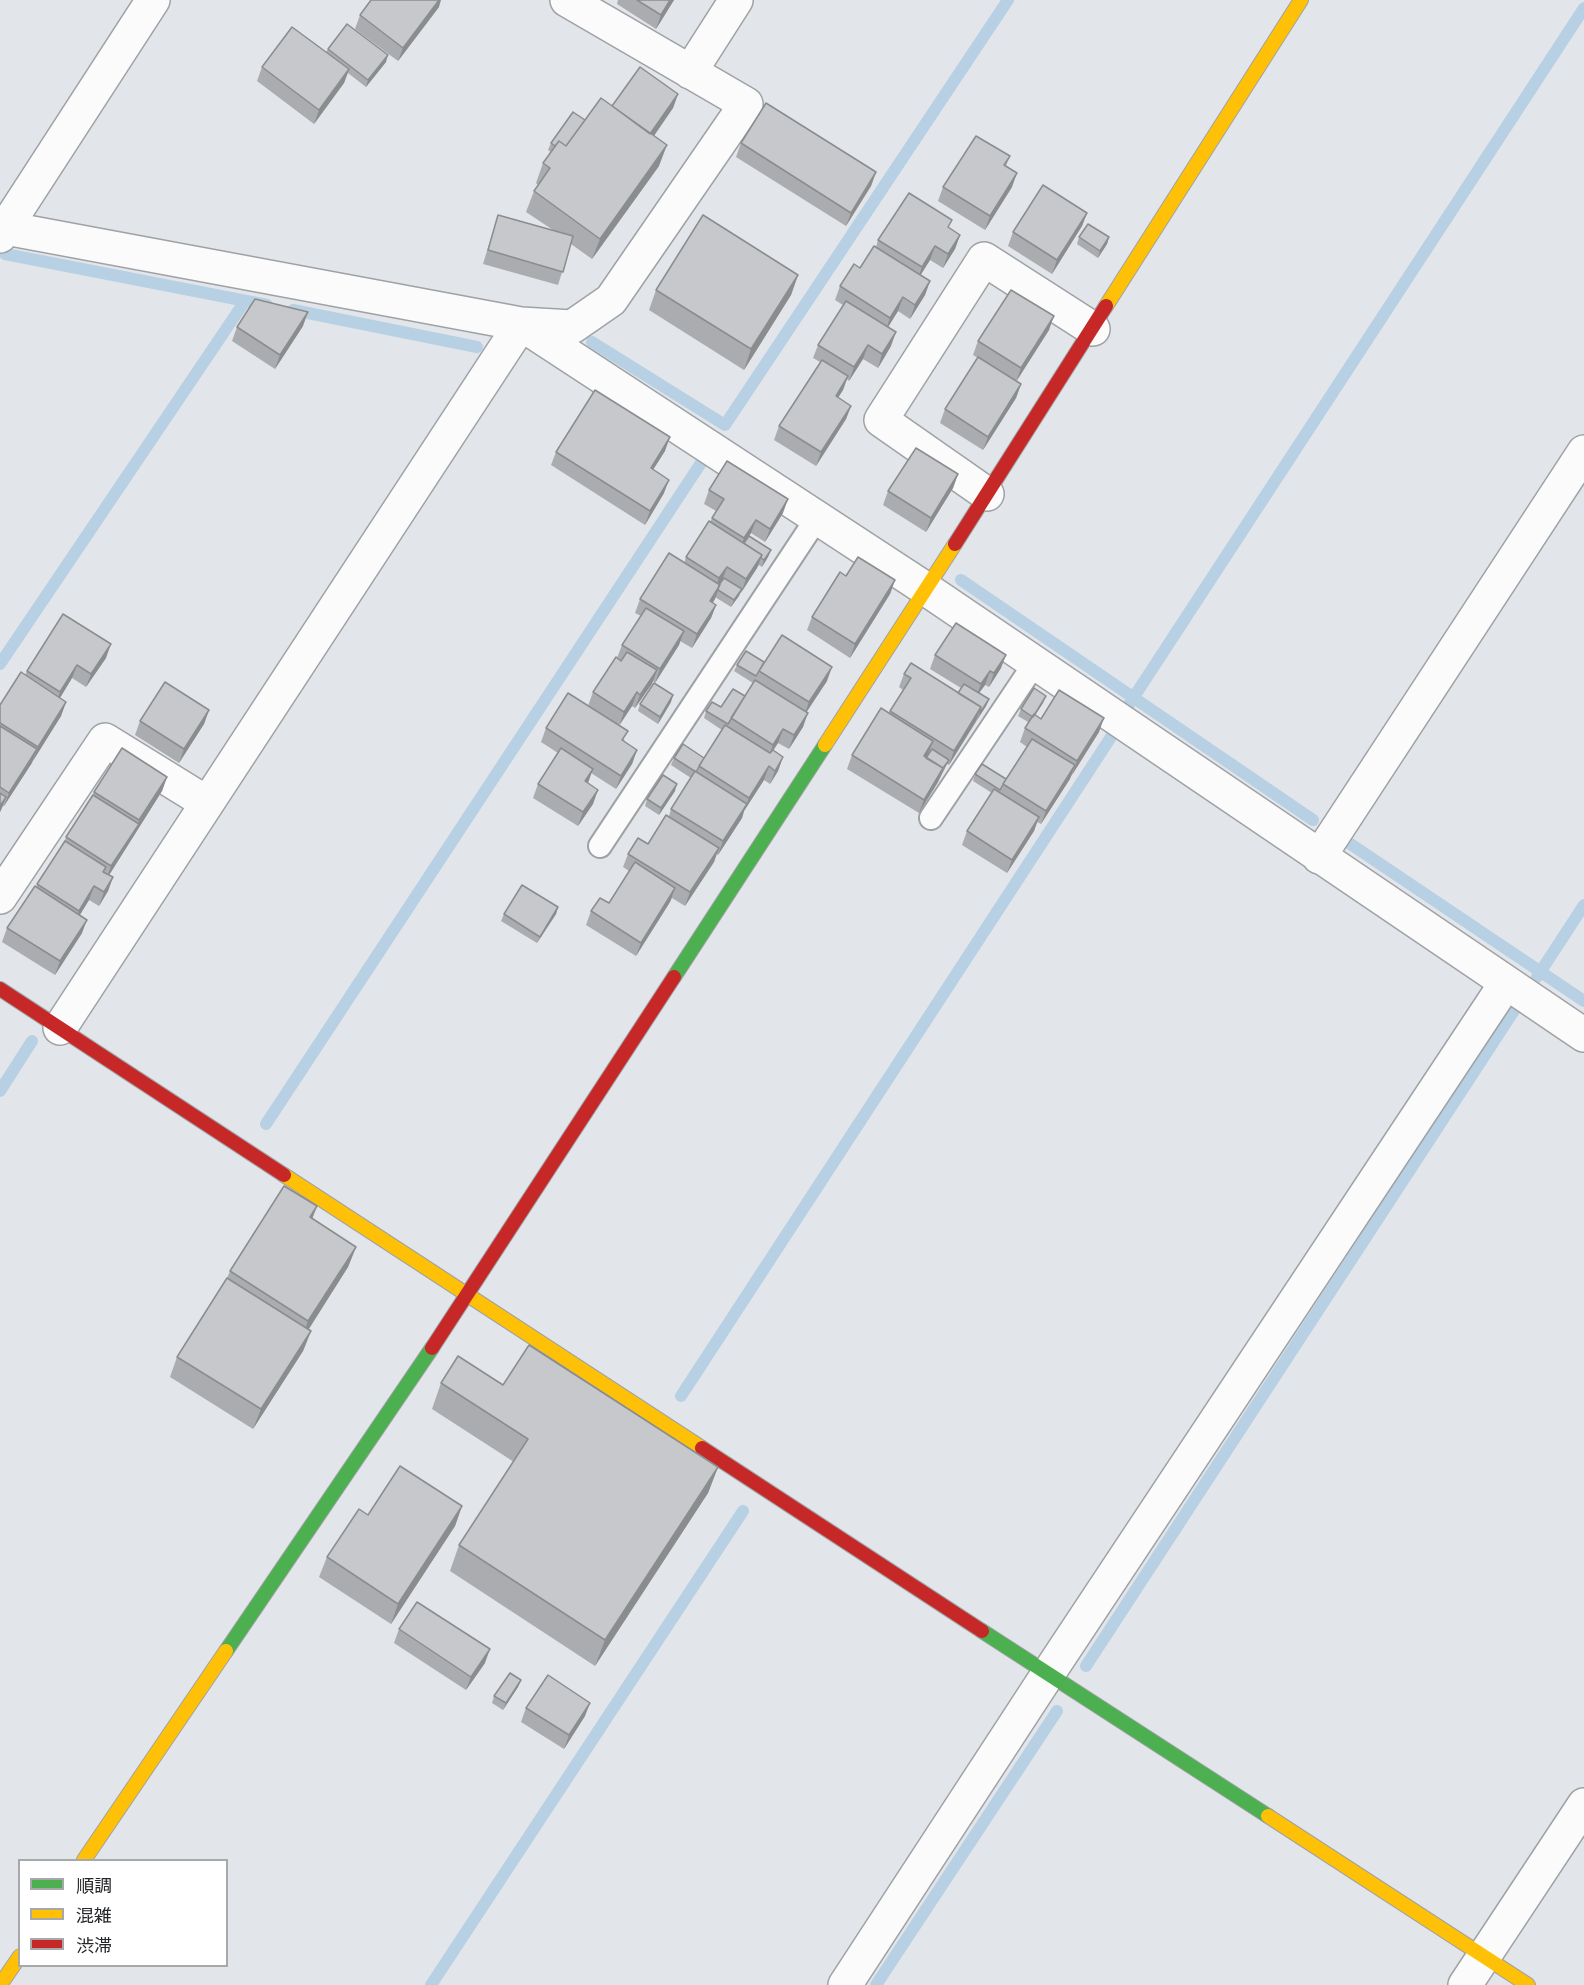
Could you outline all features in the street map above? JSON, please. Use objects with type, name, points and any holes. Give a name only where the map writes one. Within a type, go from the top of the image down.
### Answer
[{"type":"street","points":[[153,0],[2,230],[522,324],[572,327],[611,300],[746,104],[567,0]]},
{"type":"street","points":[[690,72],[736,0]]},
{"type":"street","points":[[85,1859],[467,1296],[926,589],[1301,0]]},
{"type":"street","points":[[987,494],[881,420],[971,279],[984,259],[1093,329]]},
{"type":"street","points":[[522,324],[926,589],[1584,1035]]},
{"type":"street","points":[[60,1028],[522,324]]},
{"type":"street","points":[[1320,856],[1584,452]]},
{"type":"street","points":[[0,897],[105,740],[207,803]]},
{"type":"street","points":[[845,1985],[1047,1674],[1506,982]]},
{"type":"street","points":[[0,989],[467,1296],[1528,1985]]},
{"type":"street","points":[[1465,1985],[1584,1805]]},
{"type":"street","points":[[0,1985],[18,1959]]},
{"type":"lane","points":[[600,846],[817,518]]},
{"type":"lane","points":[[931,818],[1035,663]]},
{"type":"building","points":[[371,0],[439,0],[403,48],[360,15]]},
{"type":"building","points":[[637,0],[670,0],[661,15]]},
{"type":"building","points":[[347,24],[388,55],[368,80],[328,49]]},
{"type":"building","points":[[292,27],[349,69],[319,110],[262,67]]},
{"type":"building","points":[[640,67],[678,94],[650,134],[612,106]]},
{"type":"building","points":[[601,98],[667,145],[600,239],[534,191],[550,168],[543,163],[559,141],[566,146]]},
{"type":"building","points":[[766,103],[876,172],[851,213],[741,143]]},
{"type":"building","points":[[573,112],[585,120],[566,146],[559,141],[555,146],[551,143]]},
{"type":"building","points":[[976,136],[1010,156],[1004,165],[1017,173],[990,216],[943,187]]},
{"type":"building","points":[[1043,185],[1087,213],[1057,260],[1013,232]]},
{"type":"building","points":[[909,193],[952,220],[948,227],[960,235],[948,254],[935,246],[922,267],[878,240]]},
{"type":"building","points":[[498,215],[573,236],[563,272],[488,250]]},
{"type":"building","points":[[703,215],[798,275],[751,349],[656,290]]},
{"type":"building","points":[[1088,224],[1109,237],[1100,251],[1079,237]]},
{"type":"building","points":[[874,246],[930,281],[915,305],[903,297],[890,318],[840,286],[854,264],[860,268]]},
{"type":"building","points":[[1011,290],[1054,316],[1021,368],[978,341]]},
{"type":"building","points":[[255,299],[308,312],[280,355],[237,327]]},
{"type":"building","points":[[846,301],[896,332],[882,354],[868,345],[854,367],[818,345]]},
{"type":"building","points":[[978,357],[1021,384],[988,437],[945,409]]},
{"type":"building","points":[[822,360],[848,376],[836,396],[851,406],[821,452],[779,426]]},
{"type":"building","points":[[595,390],[670,437],[651,468],[669,480],[650,511],[556,452]]},
{"type":"building","points":[[916,448],[958,474],[931,518],[888,491]]},
{"type":"building","points":[[727,461],[788,499],[770,529],[756,520],[744,538],[712,518],[724,499],[709,490]]},
{"type":"building","points":[[709,521],[762,555],[746,579],[727,567],[719,578],[686,557]]},
{"type":"building","points":[[749,536],[771,550],[764,560],[761,558],[762,555],[744,543]]},
{"type":"building","points":[[669,553],[720,585],[710,601],[716,605],[697,634],[640,599]]},
{"type":"building","points":[[858,557],[895,580],[855,644],[812,617],[840,572],[846,576]]},
{"type":"building","points":[[724,578],[742,589],[734,600],[718,590]]},
{"type":"building","points":[[646,608],[684,631],[660,669],[622,645]]},
{"type":"building","points":[[63,614],[111,644],[91,674],[77,665],[60,692],[27,671]]},
{"type":"building","points":[[956,623],[1006,655],[994,673],[990,671],[981,684],[935,655]]},
{"type":"building","points":[[782,635],[832,667],[809,702],[759,671]]},
{"type":"building","points":[[746,651],[764,662],[756,676],[737,665]]},
{"type":"building","points":[[627,652],[657,670],[640,695],[637,692],[624,712],[593,692],[616,657],[621,661]]},
{"type":"building","points":[[911,663],[981,707],[954,751],[890,711],[911,678],[904,674]]},
{"type":"building","points":[[21,672],[66,702],[38,747],[0,723],[0,705]]},
{"type":"building","points":[[755,680],[808,713],[794,735],[783,729],[773,745],[731,718]]},
{"type":"building","points":[[165,682],[209,710],[184,749],[140,721]]},
{"type":"building","points":[[654,683],[673,695],[660,717],[640,704]]},
{"type":"building","points":[[964,684],[989,699],[980,713],[981,707],[958,693]]},
{"type":"building","points":[[1034,688],[1046,696],[1033,717],[1021,709]]},
{"type":"building","points":[[733,689],[745,696],[728,724],[706,711],[712,702],[721,707]]},
{"type":"building","points":[[1059,690],[1104,718],[1077,761],[1025,728],[1034,714],[1041,719]]},
{"type":"building","points":[[568,693],[628,731],[622,740],[637,750],[621,776],[546,728]]},
{"type":"building","points":[[881,708],[933,741],[924,756],[943,768],[924,800],[852,755]]},
{"type":"building","points":[[725,725],[770,753],[773,750],[783,757],[775,771],[769,766],[749,798],[699,766]]},
{"type":"building","points":[[0,726],[37,749],[9,793],[0,787]]},
{"type":"building","points":[[1032,739],[1075,765],[1046,811],[1003,784]]},
{"type":"building","points":[[683,744],[704,758],[696,772],[674,758]]},
{"type":"building","points":[[122,748],[167,777],[139,820],[94,792]]},
{"type":"building","points":[[561,748],[593,769],[585,781],[598,790],[583,812],[538,784]]},
{"type":"building","points":[[932,749],[949,760],[943,768],[926,758]]},
{"type":"building","points":[[982,764],[1006,779],[1000,790],[975,774]]},
{"type":"building","points":[[695,771],[747,804],[723,841],[671,809]]},
{"type":"building","points":[[663,775],[677,784],[661,808],[647,799]]},
{"type":"building","points":[[994,789],[1039,817],[1012,860],[967,831]]},
{"type":"building","points":[[0,793],[6,797],[0,806]]},
{"type":"building","points":[[93,795],[139,824],[111,866],[66,837]]},
{"type":"building","points":[[666,815],[719,848],[690,892],[628,854],[638,838],[648,844]]},
{"type":"building","points":[[65,841],[106,867],[103,872],[113,877],[104,892],[94,886],[79,911],[37,884]]},
{"type":"building","points":[[635,862],[675,888],[641,943],[591,911],[600,898],[609,903]]},
{"type":"building","points":[[522,885],[558,907],[540,937],[504,914]]},
{"type":"building","points":[[35,886],[87,920],[60,961],[7,928]]},
{"type":"building","points":[[284,1186],[317,1206],[310,1217],[356,1247],[308,1321],[230,1271]]},
{"type":"building","points":[[227,1278],[311,1331],[261,1409],[177,1357]]},
{"type":"building","points":[[529,1345],[718,1467],[605,1640],[459,1545],[528,1439],[441,1383],[458,1356],[503,1385]]},
{"type":"building","points":[[400,1466],[462,1506],[398,1604],[327,1557],[359,1509],[368,1515]]},
{"type":"building","points":[[417,1602],[490,1649],[471,1677],[399,1629]]},
{"type":"building","points":[[510,1673],[521,1680],[506,1703],[494,1696]]},
{"type":"building","points":[[548,1675],[590,1703],[569,1735],[526,1708]]},
{"type":"waterway","points":[[592,342],[725,425],[1008,0]]},
{"type":"waterway","points":[[1128,706],[1584,8]]},
{"type":"waterway","points":[[5,254],[267,305]]},
{"type":"waterway","points":[[0,664],[245,301]]},
{"type":"waterway","points":[[293,310],[477,347]]},
{"type":"waterway","points":[[266,1124],[701,463]]},
{"type":"waterway","points":[[961,580],[1313,820]]},
{"type":"waterway","points":[[681,1396],[1111,737]]},
{"type":"waterway","points":[[1346,841],[1584,1001]]},
{"type":"waterway","points":[[1537,977],[1584,905]]},
{"type":"waterway","points":[[1086,1666],[1517,1006]]},
{"type":"waterway","points":[[0,1091],[32,1041]]},
{"type":"waterway","points":[[431,1985],[743,1511]]},
{"type":"waterway","points":[[876,1985],[1057,1711]]},
{"type":"traffic: fast","points":[[674,977],[825,745]]},
{"type":"traffic: fast","points":[[226,1651],[432,1348]]},
{"type":"traffic: fast","points":[[982,1631],[1268,1816]]},
{"type":"traffic: slow","points":[[1106,306],[1301,0]]},
{"type":"traffic: slow","points":[[825,745],[955,544]]},
{"type":"traffic: slow","points":[[284,1175],[702,1448]]},
{"type":"traffic: slow","points":[[85,1859],[226,1651]]},
{"type":"traffic: slow","points":[[1268,1816],[1528,1985]]},
{"type":"traffic: slow","points":[[0,1985],[18,1959]]},
{"type":"traffic: jam","points":[[955,544],[1106,306]]},
{"type":"traffic: jam","points":[[432,1348],[674,977]]},
{"type":"traffic: jam","points":[[0,989],[284,1175]]},
{"type":"traffic: jam","points":[[702,1448],[982,1631]]}]
